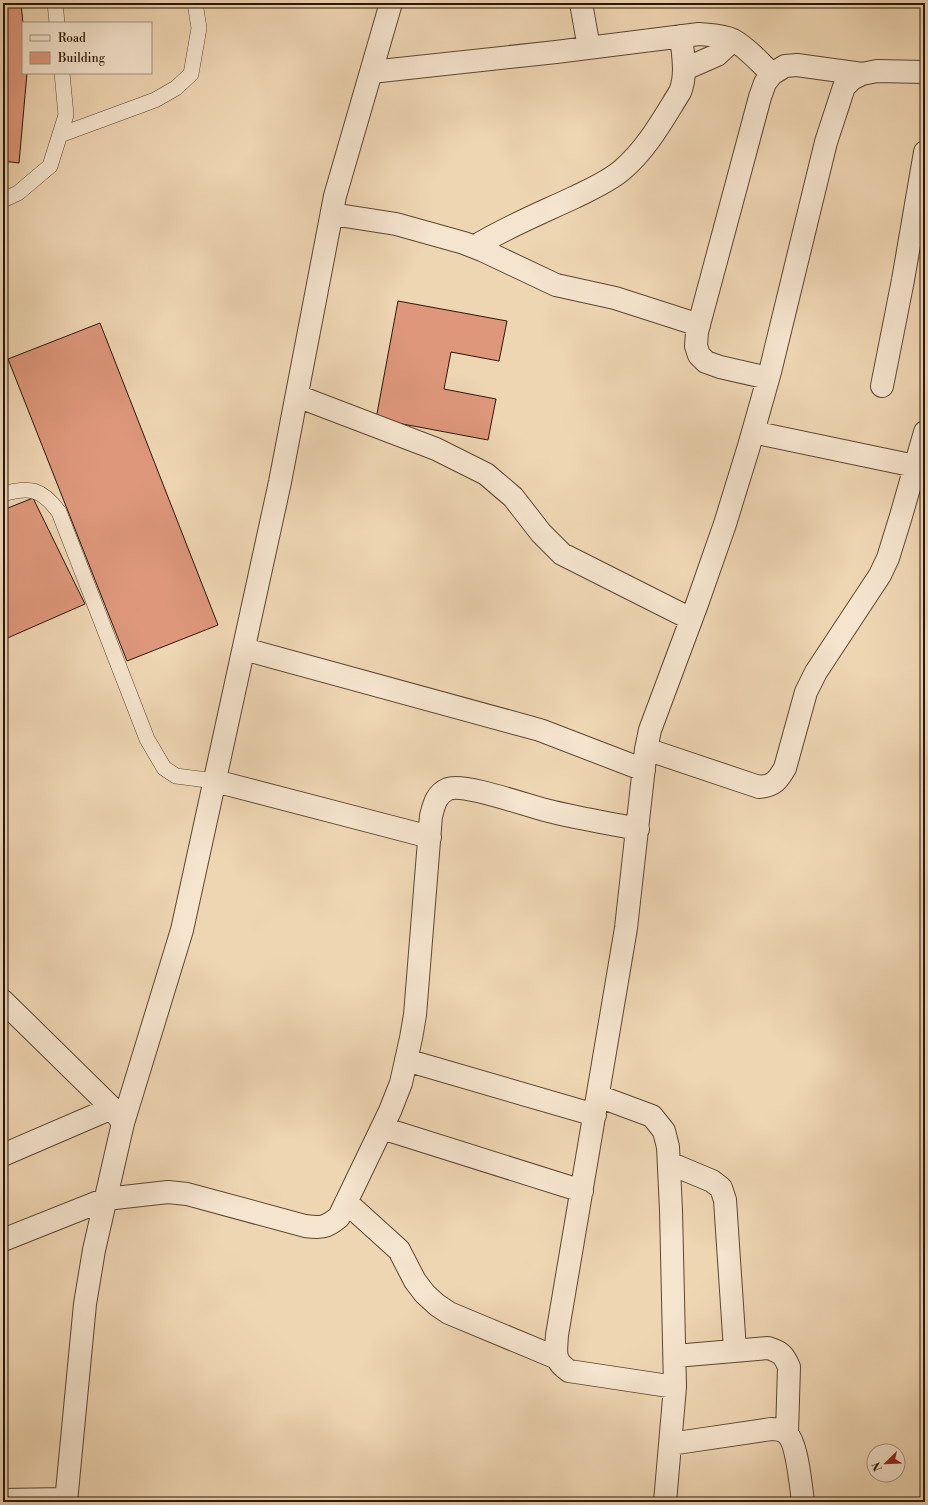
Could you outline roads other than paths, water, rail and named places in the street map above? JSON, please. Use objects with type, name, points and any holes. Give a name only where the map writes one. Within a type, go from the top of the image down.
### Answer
[{"type":"street","points":[[3,1500],[66,1500],[85,1304],[94,1250],[106,1199],[117,1116],[182,930],[280,482],[335,196],[391,3]]},
{"type":"street","points":[[581,3],[589,48]]},
{"type":"street","points":[[371,72],[589,48],[699,34],[712,35],[733,40],[743,47],[772,74]]},
{"type":"street","points":[[474,247],[494,235],[599,186],[624,169],[656,132],[680,92],[685,69],[681,36]]},
{"type":"street","points":[[685,69],[717,55],[733,40]]},
{"type":"street","points":[[768,378],[720,367],[706,362],[699,355],[696,346],[699,325],[760,97],[765,83],[772,74],[785,66],[797,65],[862,74]]},
{"type":"street","points":[[675,1387],[569,1371],[560,1365],[557,1358],[556,1335],[582,1191],[626,928],[645,759],[650,730],[692,620],[725,524],[753,432],[768,378],[826,142],[844,87],[852,79],[862,74],[877,71],[925,72]]},
{"type":"street","points":[[882,386],[903,280],[925,152]]},
{"type":"street","points":[[332,214],[396,224],[474,247],[556,285],[615,298],[699,325]]},
{"type":"street","points":[[297,396],[436,449],[486,474],[513,497],[541,533],[562,554],[692,620]]},
{"type":"street","points":[[753,432],[915,466]]},
{"type":"street","points":[[244,649],[645,759],[759,787],[768,786],[778,780],[785,768],[809,686],[816,672],[871,591],[888,558],[925,432]]},
{"type":"street","points":[[215,781],[430,837]]},
{"type":"street","points":[[3,1240],[106,1199],[168,1192],[187,1194],[319,1228],[330,1224],[339,1217],[382,1128],[400,1083],[406,1060],[415,1015],[431,816],[435,800],[442,792],[449,788],[464,788],[546,810],[638,829]]},
{"type":"street","points":[[3,1001],[117,1116]]},
{"type":"street","points":[[406,1060],[596,1105],[652,1116],[664,1131],[668,1147],[669,1163],[675,1356],[675,1387],[667,1462],[665,1502]]},
{"type":"street","points":[[3,1154],[117,1116]]},
{"type":"street","points":[[382,1128],[582,1191]]},
{"type":"street","points":[[669,1163],[712,1181],[721,1188],[725,1200],[735,1350]]},
{"type":"street","points":[[346,1202],[399,1250],[415,1280],[425,1294],[437,1306],[449,1313],[557,1358]]},
{"type":"street","points":[[675,1356],[768,1348],[779,1351],[785,1358],[789,1367],[787,1433]]},
{"type":"street","points":[[670,1444],[779,1429],[787,1433],[794,1444],[803,1502]]},
{"type":"lane","points":[[55,3],[57,22]]},
{"type":"lane","points":[[60,135],[155,100],[176,88],[192,74],[199,28],[195,3]]},
{"type":"lane","points":[[3,200],[18,193],[50,166],[66,115],[62,74]]},
{"type":"lane","points":[[3,494],[20,489],[40,493],[51,501],[59,512],[148,739],[164,768],[176,776],[215,781]]}]
